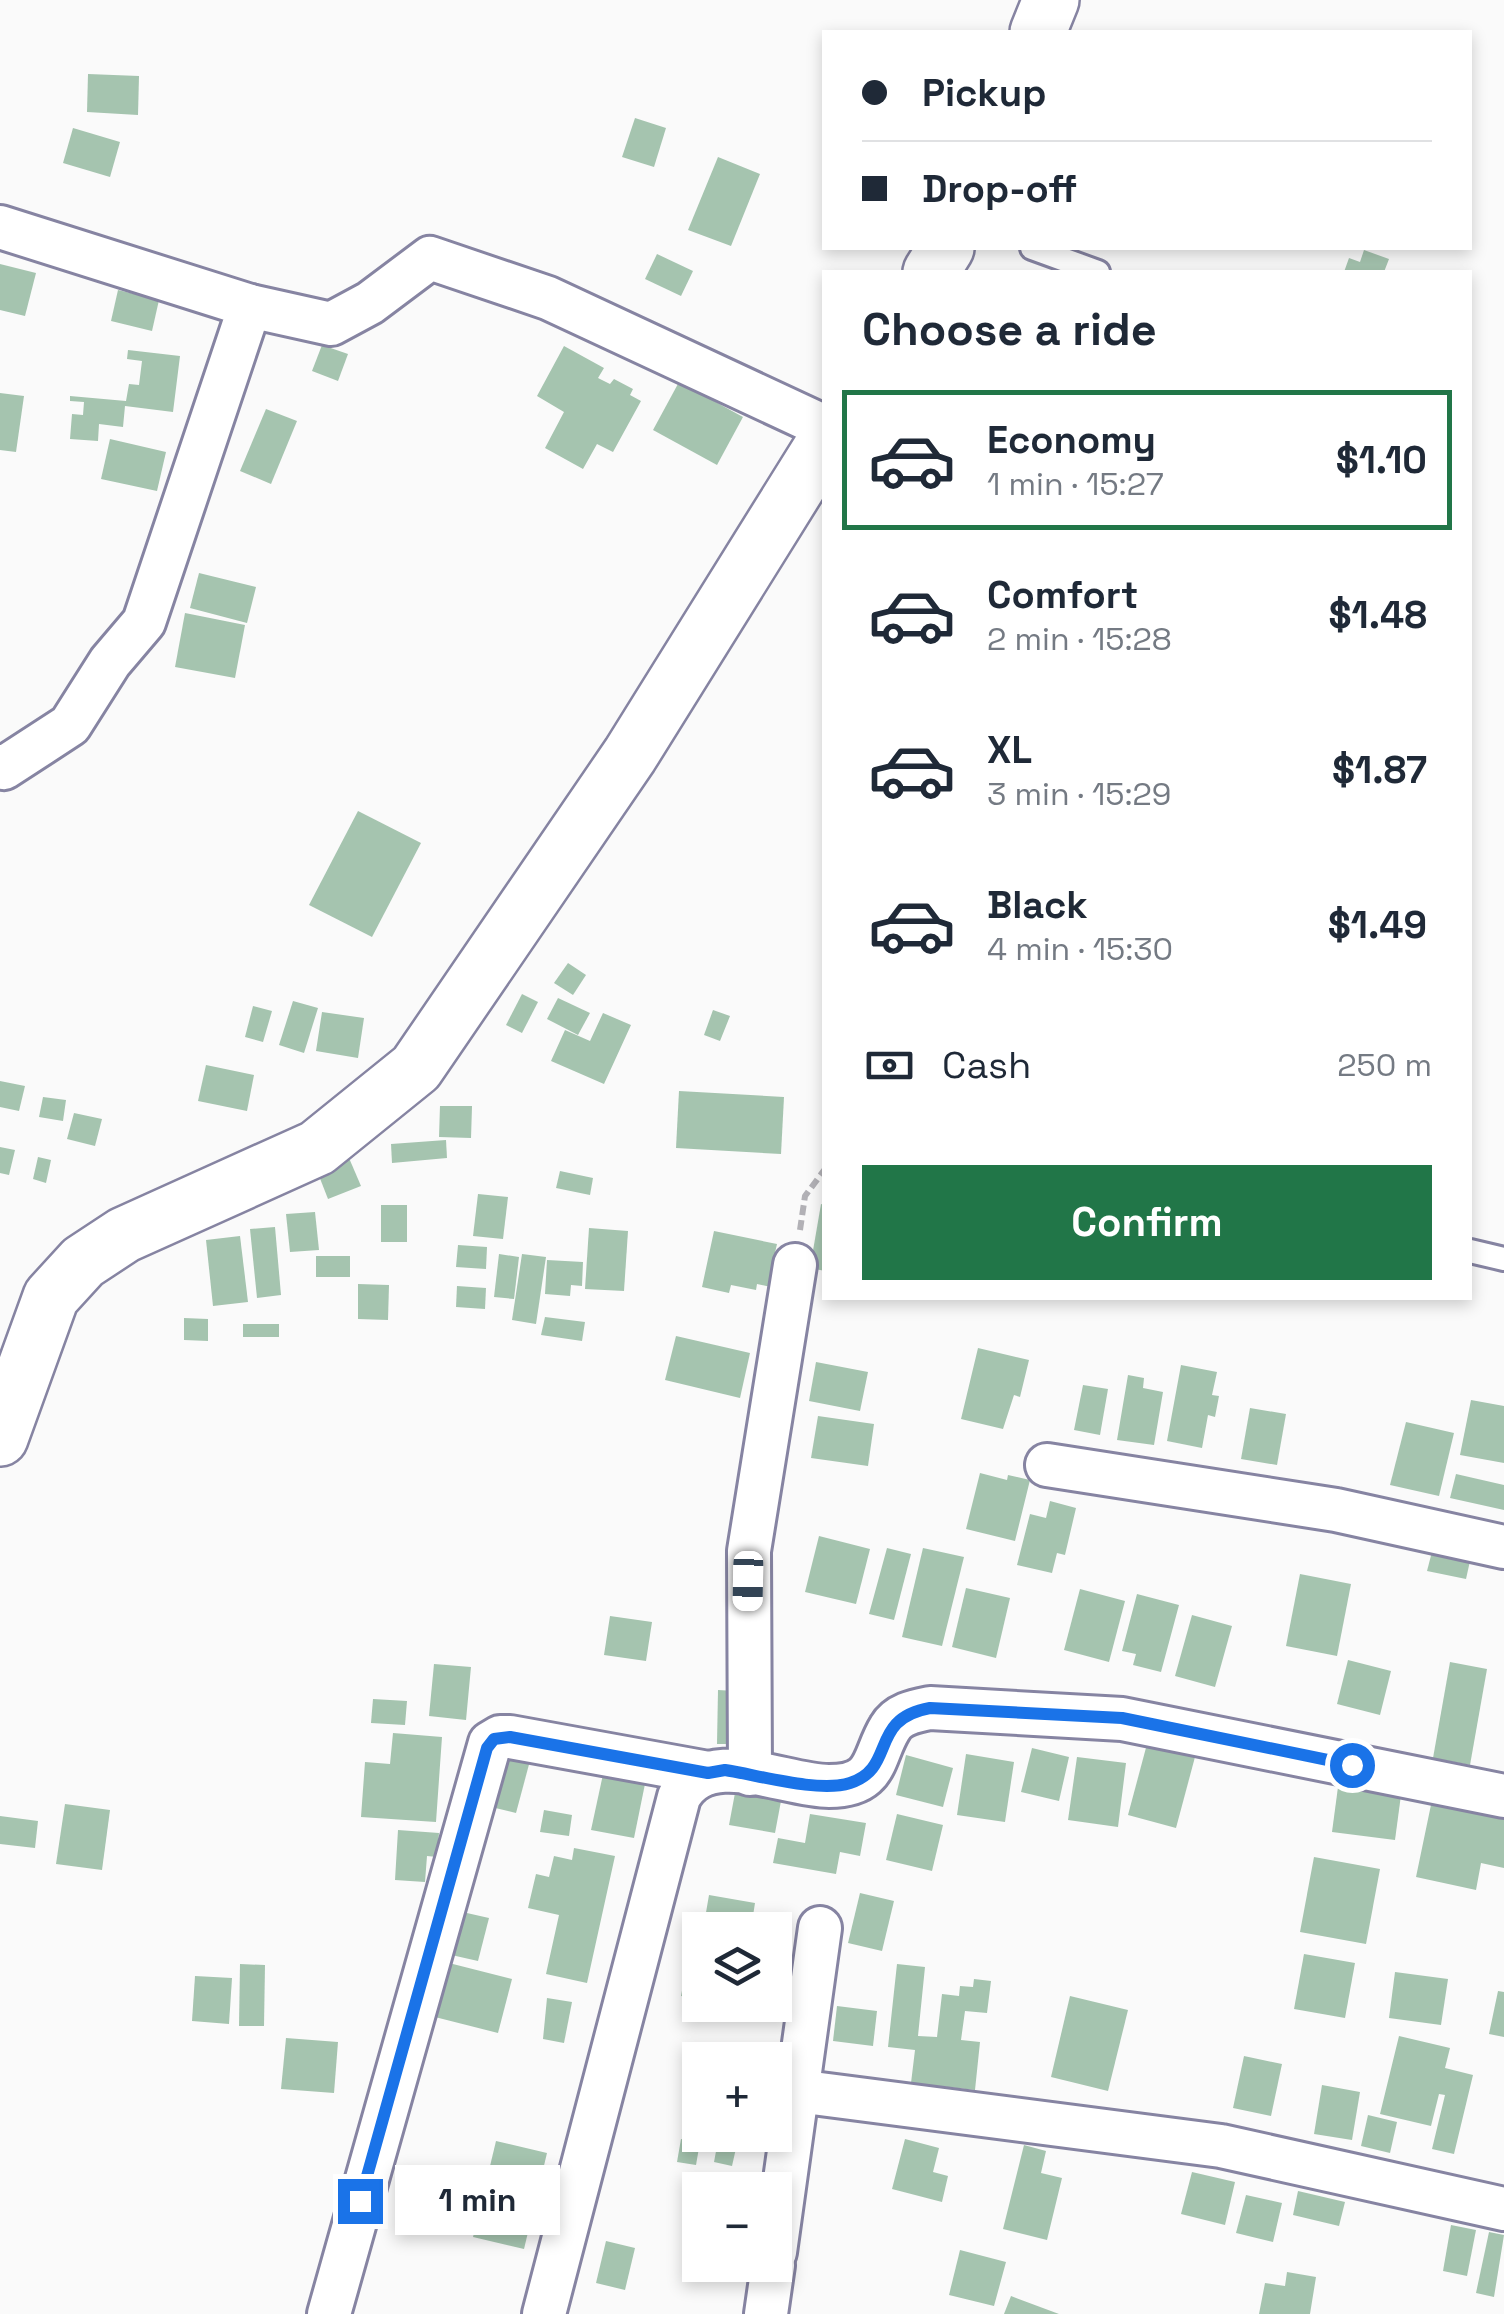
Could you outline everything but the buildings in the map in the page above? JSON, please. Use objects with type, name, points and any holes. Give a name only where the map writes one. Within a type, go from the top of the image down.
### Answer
[{"type":"street","points":[[1039,30],[1050,0]]},
{"type":"street","points":[[0,227],[250,306],[331,324],[370,303],[430,258],[548,298],[822,426]]},
{"type":"street","points":[[0,766],[4,768],[70,725],[110,662],[144,622],[250,306]]},
{"type":"street","points":[[0,1438],[51,1297],[82,1262],[124,1235],[317,1148],[416,1068],[630,755],[822,447]]},
{"type":"street","points":[[750,1774],[749,1551],[795,1265]]},
{"type":"street","points":[[1047,1465],[1336,1510],[1504,1546]]},
{"type":"street","points":[[329,2314],[490,1743],[500,1737],[708,1773],[725,1770],[829,1786],[852,1783],[878,1762],[890,1727],[912,1711],[930,1708],[1122,1718],[1504,1796]]},
{"type":"street","points":[[544,2314],[680,1797],[686,1786],[708,1773]]},
{"type":"street","points":[[786,2172],[820,1928]]},
{"type":"street","points":[[797,2091],[1221,2146],[1504,2208]]},
{"type":"street","points":[[766,2314],[771,2282]]},
{"type":"lane","points":[[1038,250],[1092,270]]},
{"type":"lane","points":[[1472,1252],[1504,1260]]},
{"type":"path","points":[[795,1265],[805,1196],[822,1173]]},
{"type":"route","points":[[360,2201],[487,1748],[494,1739],[510,1737],[708,1773],[725,1770],[829,1786],[852,1783],[865,1774],[878,1762],[890,1727],[912,1711],[930,1708],[1122,1718],[1352,1765]]}]
